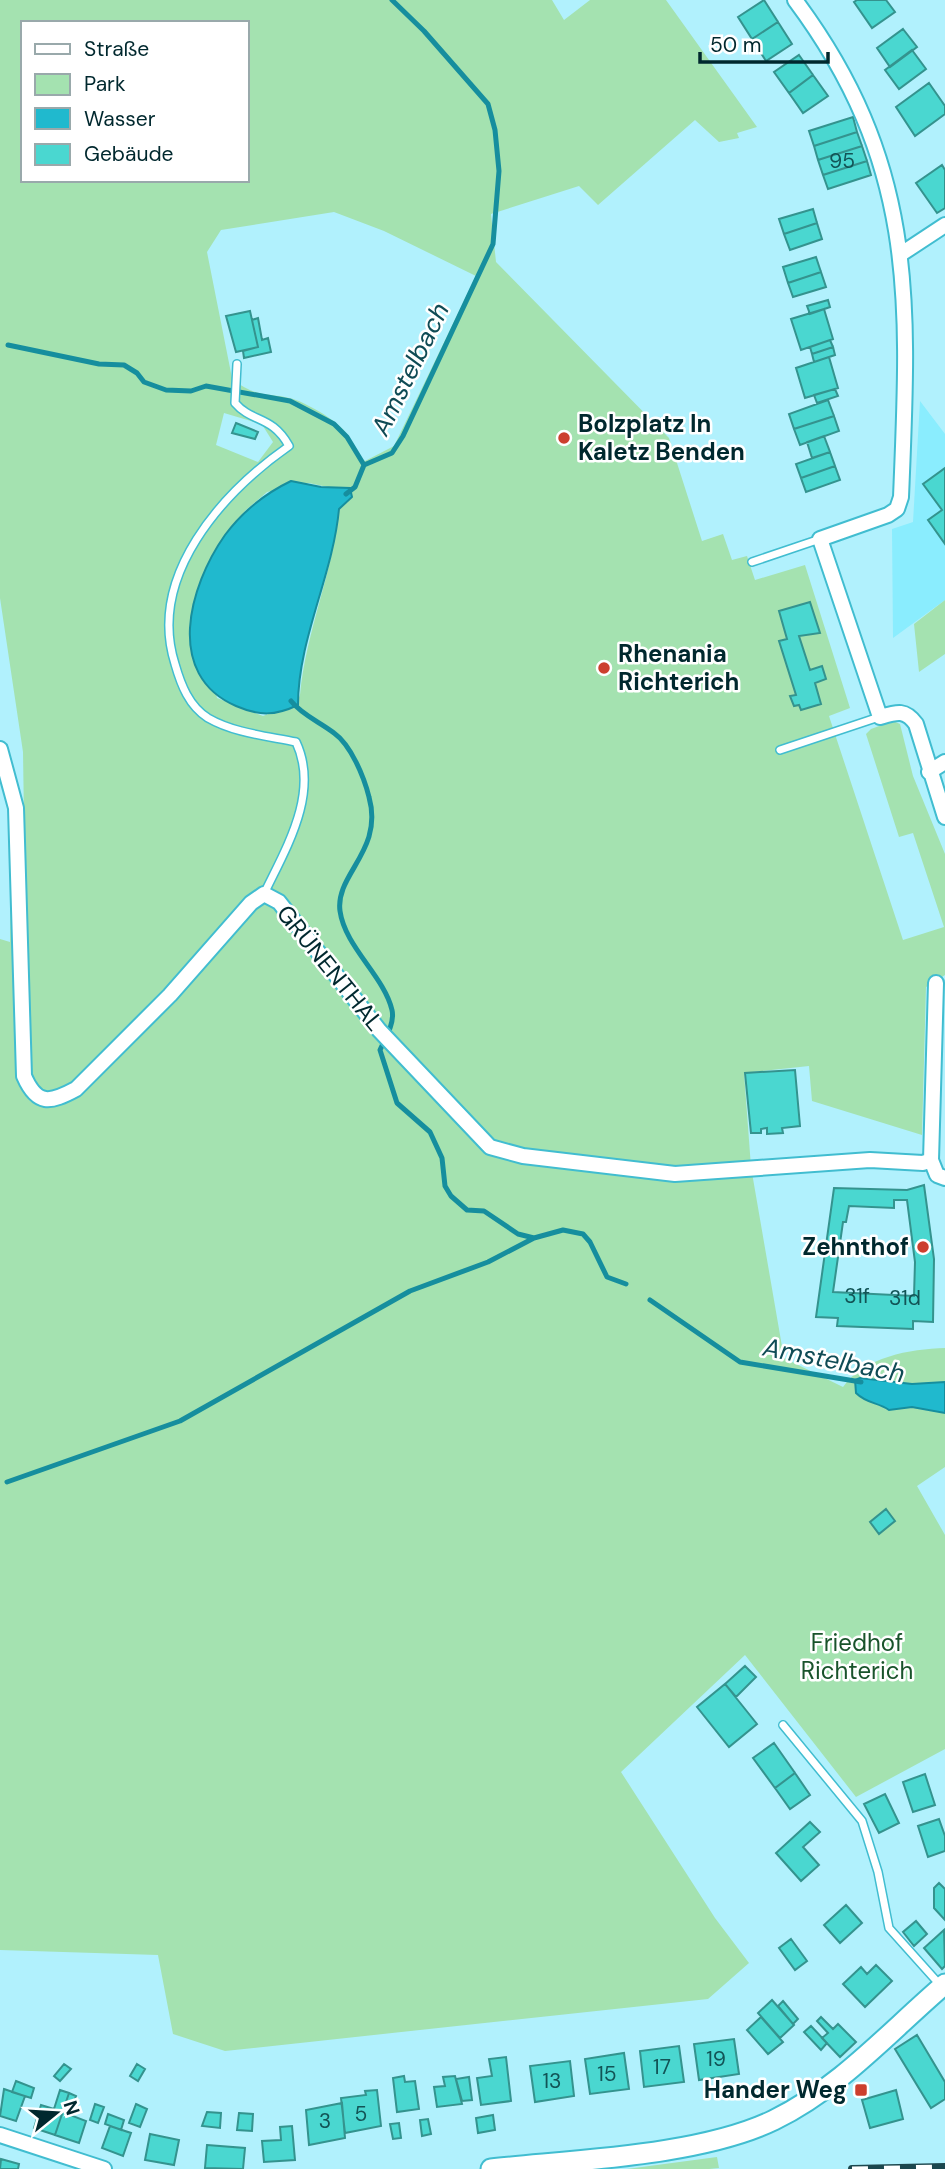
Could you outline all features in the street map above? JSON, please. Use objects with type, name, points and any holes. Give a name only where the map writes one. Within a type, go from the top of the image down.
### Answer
[{"type":"main road","points":[[491,2169],[636,2153],[733,2137],[774,2120],[823,2090],[943,1985]]},
{"type":"street","points":[[795,0],[838,60],[866,118],[887,179],[901,254],[906,333],[901,497],[897,509],[888,515],[820,539],[880,717],[899,711],[908,714],[916,724],[945,817]]},
{"type":"street","points":[[901,254],[945,225]]},
{"type":"street","name":"GRÜNENTHAL","points":[[0,749],[16,808],[24,1076],[31,1093],[44,1100],[57,1099],[76,1089],[170,996],[251,903],[264,894],[279,902],[379,1030],[490,1147],[523,1156],[675,1174],[859,1161],[923,1163],[931,1160]]},
{"type":"street","points":[[929,772],[945,762]]},
{"type":"street","points":[[936,983],[931,1160],[937,1175],[945,1178]]},
{"type":"street","points":[[0,2135],[104,2169]]},
{"type":"lane","points":[[237,364],[235,403],[242,411],[271,423],[282,432],[289,446],[239,487],[202,532],[174,587],[169,640],[186,694],[206,716],[233,729],[296,742],[303,757],[305,784],[299,814],[264,894]]},
{"type":"lane","points":[[752,562],[820,539]]},
{"type":"lane","points":[[780,750],[880,717]]},
{"type":"lane","points":[[783,1725],[862,1821],[878,1872],[889,1928],[943,1985]]},
{"type":"shaded area","points":[[920,401],[945,434],[945,600],[893,638],[892,529],[913,522]]},
{"type":"green space","name":"Friedhof Richterich","points":[[0,0],[552,0],[564,20],[590,0],[666,0],[757,127],[737,133],[739,138],[719,142],[695,120],[598,205],[579,186],[491,214],[496,262],[669,438],[702,541],[723,534],[732,560],[747,556],[755,580],[805,565],[850,708],[829,716],[903,940],[944,927],[913,833],[899,837],[866,734],[871,729],[893,721],[900,724],[913,776],[945,854],[945,975],[926,987],[922,1135],[812,1101],[809,1066],[744,1073],[751,1167],[784,1358],[843,1387],[863,1368],[875,1362],[917,1350],[945,1348],[945,1467],[917,1486],[945,1535],[945,1749],[856,1797],[745,1655],[621,1772],[715,1918],[749,1963],[708,1999],[225,2051],[173,2034],[158,1955],[0,1950],[0,939],[10,942],[11,879],[25,885],[23,752],[0,598]],"holes":[[[334,212],[384,231],[476,276],[394,446],[365,461],[343,430],[323,414],[297,400],[251,391],[232,378],[207,252],[221,230]],[[224,413],[261,424],[272,420],[263,426],[273,442],[258,462],[216,445]],[[309,483],[341,490],[350,488],[352,497],[339,509],[336,533],[297,703],[263,716],[217,698],[196,595],[225,535],[246,510],[267,492]]]},
{"type":"green space","points":[[945,600],[945,654],[919,672],[914,624]]},
{"type":"green space","points":[[717,2157],[719,2168],[627,2169]]},
{"type":"water","points":[[291,481],[321,487],[350,488],[352,497],[339,509],[336,534],[309,631],[298,705],[274,713],[252,712],[213,692],[199,673],[191,652],[190,628],[194,603],[201,579],[225,535],[255,504]]},
{"type":"water","points":[[860,1378],[912,1384],[945,1382],[945,1413],[912,1407],[889,1410],[856,1393],[855,1380]]},
{"type":"building","points":[[764,0],[778,22],[752,39],[738,17]]},
{"type":"building","points":[[886,0],[895,12],[872,28],[854,2]]},
{"type":"building","points":[[778,22],[792,44],[766,61],[752,39]]},
{"type":"building","points":[[903,29],[917,47],[890,67],[877,48]]},
{"type":"building","points":[[912,50],[926,69],[899,89],[885,70]]},
{"type":"building","points":[[799,55],[813,75],[789,93],[774,72]]},
{"type":"building","points":[[813,75],[828,96],[803,113],[789,93]]},
{"type":"building","points":[[929,83],[945,106],[945,114],[915,136],[896,107]]},
{"type":"building","points":[[853,117],[857,132],[814,146],[809,131]]},
{"type":"building","points":[[857,132],[862,146],[818,160],[814,146]]},
{"type":"building","points":[[862,146],[867,161],[823,175],[818,160]]},
{"type":"building","points":[[867,161],[871,175],[828,189],[823,175]]},
{"type":"building","points":[[942,165],[945,170],[945,208],[937,213],[916,183]]},
{"type":"building","points":[[813,209],[817,223],[784,234],[779,219]]},
{"type":"building","points":[[817,223],[822,239],[790,250],[784,234]]},
{"type":"building","points":[[816,257],[821,272],[788,283],[783,267]]},
{"type":"building","points":[[821,272],[826,287],[793,297],[788,283]]},
{"type":"building","points":[[828,300],[830,307],[810,314],[807,306]]},
{"type":"building","points":[[824,309],[833,339],[801,350],[791,319]]},
{"type":"building","points":[[250,311],[258,347],[236,352],[226,316]]},
{"type":"building","points":[[258,318],[262,340],[268,338],[271,352],[244,358],[243,351],[258,347],[252,320]]},
{"type":"building","points":[[830,340],[833,347],[812,354],[810,347]]},
{"type":"building","points":[[833,347],[835,355],[814,362],[812,354]]},
{"type":"building","points":[[829,357],[838,388],[805,398],[796,368]]},
{"type":"building","points":[[835,389],[838,396],[817,403],[814,395]]},
{"type":"building","points":[[828,400],[834,416],[794,429],[789,414]]},
{"type":"building","points":[[834,416],[839,431],[800,445],[794,429]]},
{"type":"building","points":[[236,423],[258,432],[255,439],[232,433]]},
{"type":"building","points":[[824,436],[830,452],[812,458],[807,442]]},
{"type":"building","points":[[830,452],[835,466],[801,478],[796,464]]},
{"type":"building","points":[[835,466],[840,480],[806,492],[801,478]]},
{"type":"building","points":[[945,468],[945,544],[928,520],[942,510],[923,484]]},
{"type":"building","points":[[810,602],[820,633],[799,636],[810,670],[822,666],[826,679],[815,683],[821,704],[801,710],[799,705],[794,706],[790,696],[796,695],[779,641],[787,639],[779,611]]},
{"type":"building","points":[[795,1070],[800,1126],[782,1128],[783,1133],[767,1134],[767,1128],[761,1129],[761,1133],[751,1133],[745,1073]]},
{"type":"building","name":"Zehnthof","points":[[924,1185],[934,1259],[933,1322],[913,1321],[913,1329],[837,1326],[838,1318],[816,1317],[834,1188],[907,1190]],"holes":[[[894,1200],[907,1200],[915,1262],[914,1296],[833,1292],[843,1222],[846,1222],[849,1206],[894,1208]]]},
{"type":"building","points":[[886,1509],[895,1521],[879,1534],[870,1522]]},
{"type":"building","points":[[745,1666],[756,1677],[736,1697],[725,1684]]},
{"type":"building","points":[[725,1684],[757,1724],[729,1747],[697,1707]]},
{"type":"building","points":[[774,1743],[795,1773],[775,1788],[753,1758]]},
{"type":"building","points":[[795,1773],[810,1795],[790,1809],[775,1788]]},
{"type":"building","points":[[925,1774],[935,1805],[913,1812],[903,1782]]},
{"type":"building","points":[[885,1794],[899,1823],[879,1833],[864,1804]]},
{"type":"building","points":[[939,1819],[945,1836],[945,1851],[928,1857],[918,1826]]},
{"type":"building","points":[[810,1822],[820,1832],[803,1847],[819,1865],[801,1881],[776,1853]]},
{"type":"building","points":[[939,1883],[945,1889],[945,1920],[934,1908],[934,1888]]},
{"type":"building","points":[[846,1905],[862,1923],[840,1943],[824,1925]]},
{"type":"building","points":[[916,1921],[927,1934],[914,1946],[903,1932]]},
{"type":"building","points":[[944,1930],[945,1966],[942,1969],[924,1948]]},
{"type":"building","points":[[791,1939],[807,1961],[795,1970],[779,1948]]},
{"type":"building","points":[[876,1965],[892,1981],[865,2007],[843,1984],[861,1967],[867,1974]]},
{"type":"building","points":[[772,2000],[794,2025],[780,2038],[758,2013]]},
{"type":"building","points":[[783,2001],[798,2019],[793,2024],[778,2006]]},
{"type":"building","points":[[761,2017],[783,2042],[768,2054],[747,2030]]},
{"type":"building","points":[[821,2017],[833,2029],[838,2024],[856,2042],[840,2057],[822,2038],[828,2033],[817,2021]]},
{"type":"building","points":[[811,2026],[827,2043],[821,2050],[804,2032]]},
{"type":"building","points":[[917,2035],[945,2082],[945,2099],[931,2108],[895,2049]]},
{"type":"building","points":[[734,2039],[739,2074],[699,2080],[694,2044]]},
{"type":"building","points":[[679,2046],[684,2082],[644,2087],[640,2051]]},
{"type":"building","points":[[624,2053],[629,2089],[590,2094],[585,2059]]},
{"type":"building","points":[[506,2057],[511,2101],[481,2105],[477,2078],[492,2076],[489,2059]]},
{"type":"building","points":[[570,2061],[574,2096],[535,2102],[530,2066]]},
{"type":"building","points":[[64,2064],[71,2069],[60,2081],[54,2076]]},
{"type":"building","points":[[137,2064],[145,2069],[138,2081],[130,2076]]},
{"type":"building","points":[[404,2076],[405,2082],[415,2081],[419,2109],[397,2112],[393,2078]]},
{"type":"building","points":[[455,2076],[462,2104],[437,2107],[434,2087],[445,2086],[443,2077]]},
{"type":"building","points":[[469,2077],[472,2100],[462,2101],[456,2079]]},
{"type":"building","points":[[16,2081],[34,2088],[31,2098],[12,2092]]},
{"type":"building","points":[[4,2089],[25,2096],[16,2121],[0,2116]]},
{"type":"building","points":[[60,2090],[69,2093],[55,2135],[34,2128],[41,2105],[54,2109]]},
{"type":"building","points":[[377,2090],[381,2126],[345,2133],[341,2098],[366,2095],[365,2091]]},
{"type":"building","points":[[896,2090],[903,2119],[870,2128],[862,2100]]},
{"type":"building","points":[[69,2093],[76,2096],[70,2115],[86,2121],[79,2143],[55,2135]]},
{"type":"building","points":[[342,2103],[345,2138],[309,2145],[306,2110]]},
{"type":"building","points":[[95,2104],[104,2107],[98,2123],[90,2120]]},
{"type":"building","points":[[136,2104],[147,2109],[140,2127],[129,2123]]},
{"type":"building","points":[[207,2112],[221,2113],[220,2128],[202,2126]]},
{"type":"building","points":[[239,2113],[253,2114],[252,2131],[237,2130]]},
{"type":"building","points":[[108,2114],[124,2120],[121,2130],[105,2124]]},
{"type":"building","points":[[493,2115],[495,2130],[478,2133],[476,2118]]},
{"type":"building","points":[[428,2119],[431,2134],[422,2136],[420,2120]]},
{"type":"building","points":[[399,2123],[401,2138],[393,2139],[390,2124]]},
{"type":"building","points":[[110,2126],[131,2133],[123,2156],[102,2148]]},
{"type":"building","points":[[292,2126],[295,2160],[264,2162],[262,2141],[281,2140],[280,2127]]},
{"type":"building","points":[[150,2134],[179,2140],[174,2165],[145,2160]]},
{"type":"building","points":[[207,2145],[245,2148],[243,2169],[205,2168]]},
{"type":"building","points":[[1,2159],[19,2164],[18,2169],[0,2169]]},
{"type":"waterway","name":"Amstelbach","points":[[346,494],[355,487],[364,465],[392,453],[403,436],[493,244],[499,171],[495,130],[488,104],[424,31],[392,0]]},
{"type":"waterway","points":[[8,345],[99,364],[124,365],[137,373],[144,382],[166,390],[191,391],[206,386],[290,401],[334,424],[347,437],[364,465]]},
{"type":"waterway","name":"Amstelbach","points":[[291,701],[346,745],[360,771],[369,797],[372,816],[370,832],[340,898],[340,911],[349,937],[381,985],[392,1010],[391,1025],[380,1050],[397,1103],[430,1132],[442,1158],[445,1186],[451,1196],[467,1210],[484,1211],[518,1234],[534,1238],[563,1230],[583,1234],[590,1242],[607,1277],[626,1284]]},
{"type":"waterway","points":[[7,1482],[180,1421],[410,1291],[488,1262],[534,1238]]},
{"type":"waterway","name":"Amstelbach","points":[[650,1300],[740,1362],[861,1382]]},
{"type":"railway","points":[[852,2169],[945,2167]]},
{"type":"place","name":"Bolzplatz In Kaletz Benden","points":[[564,438]]},
{"type":"place","name":"Rhenania Richterich","points":[[604,668]]},
{"type":"place","name":"Zehnthof","points":[[923,1247]]},
{"type":"place","name":"Hander Weg","points":[[861,2090]]}]
